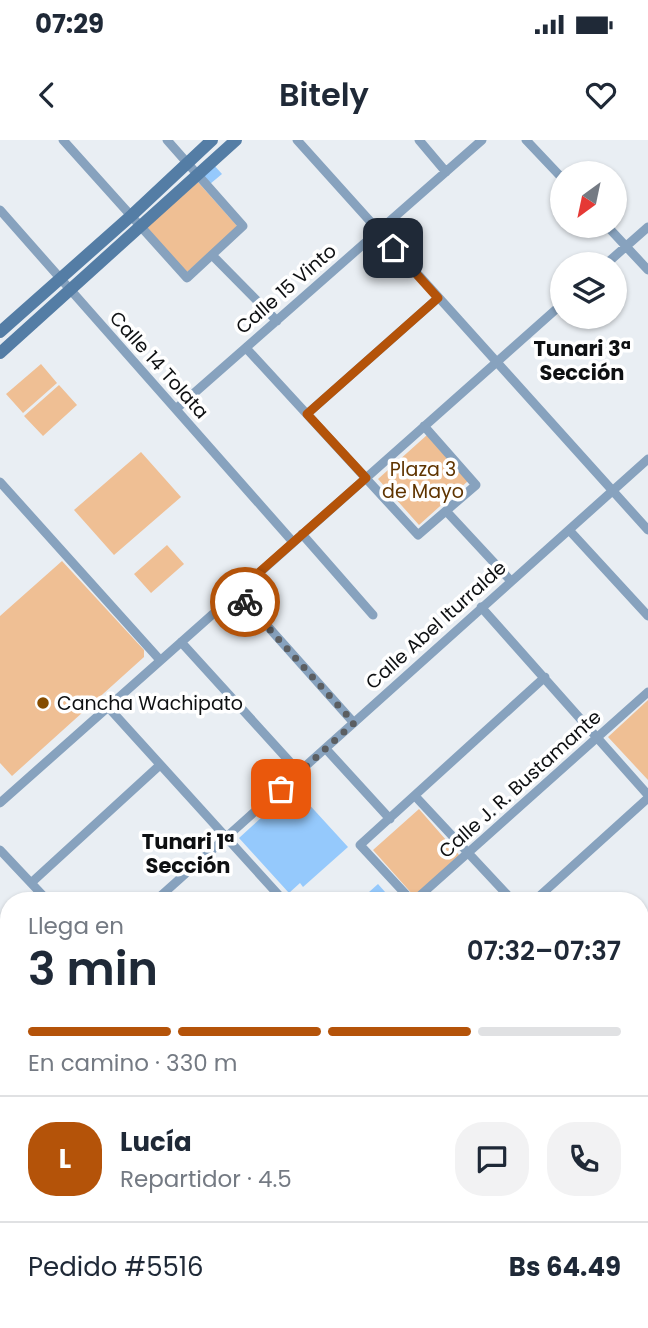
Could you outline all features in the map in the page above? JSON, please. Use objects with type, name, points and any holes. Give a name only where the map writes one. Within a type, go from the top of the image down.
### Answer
[{"type":"main road","points":[[2,342],[61,278],[212,140]]},
{"type":"main road","points":[[2,342],[69,290],[236,140]]},
{"type":"street","points":[[63,140],[187,278],[243,226],[167,140]]},
{"type":"street","points":[[297,140],[648,530]]},
{"type":"street","points":[[419,140],[446,172]]},
{"type":"street","name":"Calle 15 Vinto","points":[[176,410],[482,140]]},
{"type":"street","points":[[526,140],[550,165]]},
{"type":"street","name":"Calle 14 Tolata","points":[[0,210],[293,542]]},
{"type":"street","points":[[619,252],[648,227]]},
{"type":"street","points":[[618,238],[648,270]]},
{"type":"street","points":[[212,255],[277,321]]},
{"type":"street","points":[[307,414],[438,298]]},
{"type":"street","points":[[0,803],[550,315]]},
{"type":"street","points":[[246,348],[418,535],[476,485],[424,426]]},
{"type":"street","name":"Calle Abel Iturralde","points":[[165,892],[648,459]]},
{"type":"street","points":[[0,482],[160,660]]},
{"type":"street","points":[[447,512],[511,580]]},
{"type":"street","points":[[569,530],[648,616]]},
{"type":"street","points":[[302,534],[373,615]]},
{"type":"street","points":[[237,592],[354,723]]},
{"type":"street","points":[[481,607],[598,736],[648,797],[544,892]]},
{"type":"street","points":[[181,642],[300,773]]},
{"type":"street","points":[[404,892],[360,845],[545,677]]},
{"type":"street","name":"Calle J. R. Bustamante","points":[[423,892],[648,692]]},
{"type":"street","points":[[108,707],[276,892]]},
{"type":"street","points":[[326,749],[390,819]]},
{"type":"street","points":[[31,883],[160,765]]},
{"type":"street","points":[[415,796],[505,892]]},
{"type":"street","points":[[0,850],[40,892]]},
{"type":"green space","points":[[198,182],[238,227],[186,273],[146,228]]},
{"type":"green space","points":[[41,364],[57,383],[23,413],[6,394]]},
{"type":"green space","points":[[59,385],[77,405],[43,436],[24,416]]},
{"type":"green space","name":"Plaza 3 de Mayo","points":[[427,435],[468,481],[419,525],[378,479]]},
{"type":"green space","points":[[141,452],[181,497],[114,555],[74,510]]},
{"type":"green space","points":[[167,545],[184,564],[151,593],[134,574]]},
{"type":"green space","name":"Cancha Wachipato","points":[[62,561],[144,650],[144,657],[12,776],[0,763],[0,616]]},
{"type":"green space","points":[[648,700],[648,780],[608,737]]},
{"type":"green space","points":[[419,809],[460,856],[419,892],[410,892],[373,850]]},
{"type":"building","points":[[213,164],[222,174],[210,184],[202,174]]},
{"type":"building","points":[[294,788],[348,847],[303,887],[300,883],[288,892],[239,838]]},
{"type":"building","points":[[378,884],[385,892],[369,892]]},
{"type":"way so far","points":[[245,602],[354,723],[281,789]]},
{"type":"place","name":"Cancha Wachipato","points":[[43,703]]},
{"type":"district","name":"Tunari 3ª Sección","points":[[582,360]]},
{"type":"district","name":"Tunari 1ª Sección","points":[[188,853]]},
{"type":"route","points":[[245,602],[237,592],[366,478],[307,414],[438,298],[393,248]]}]
